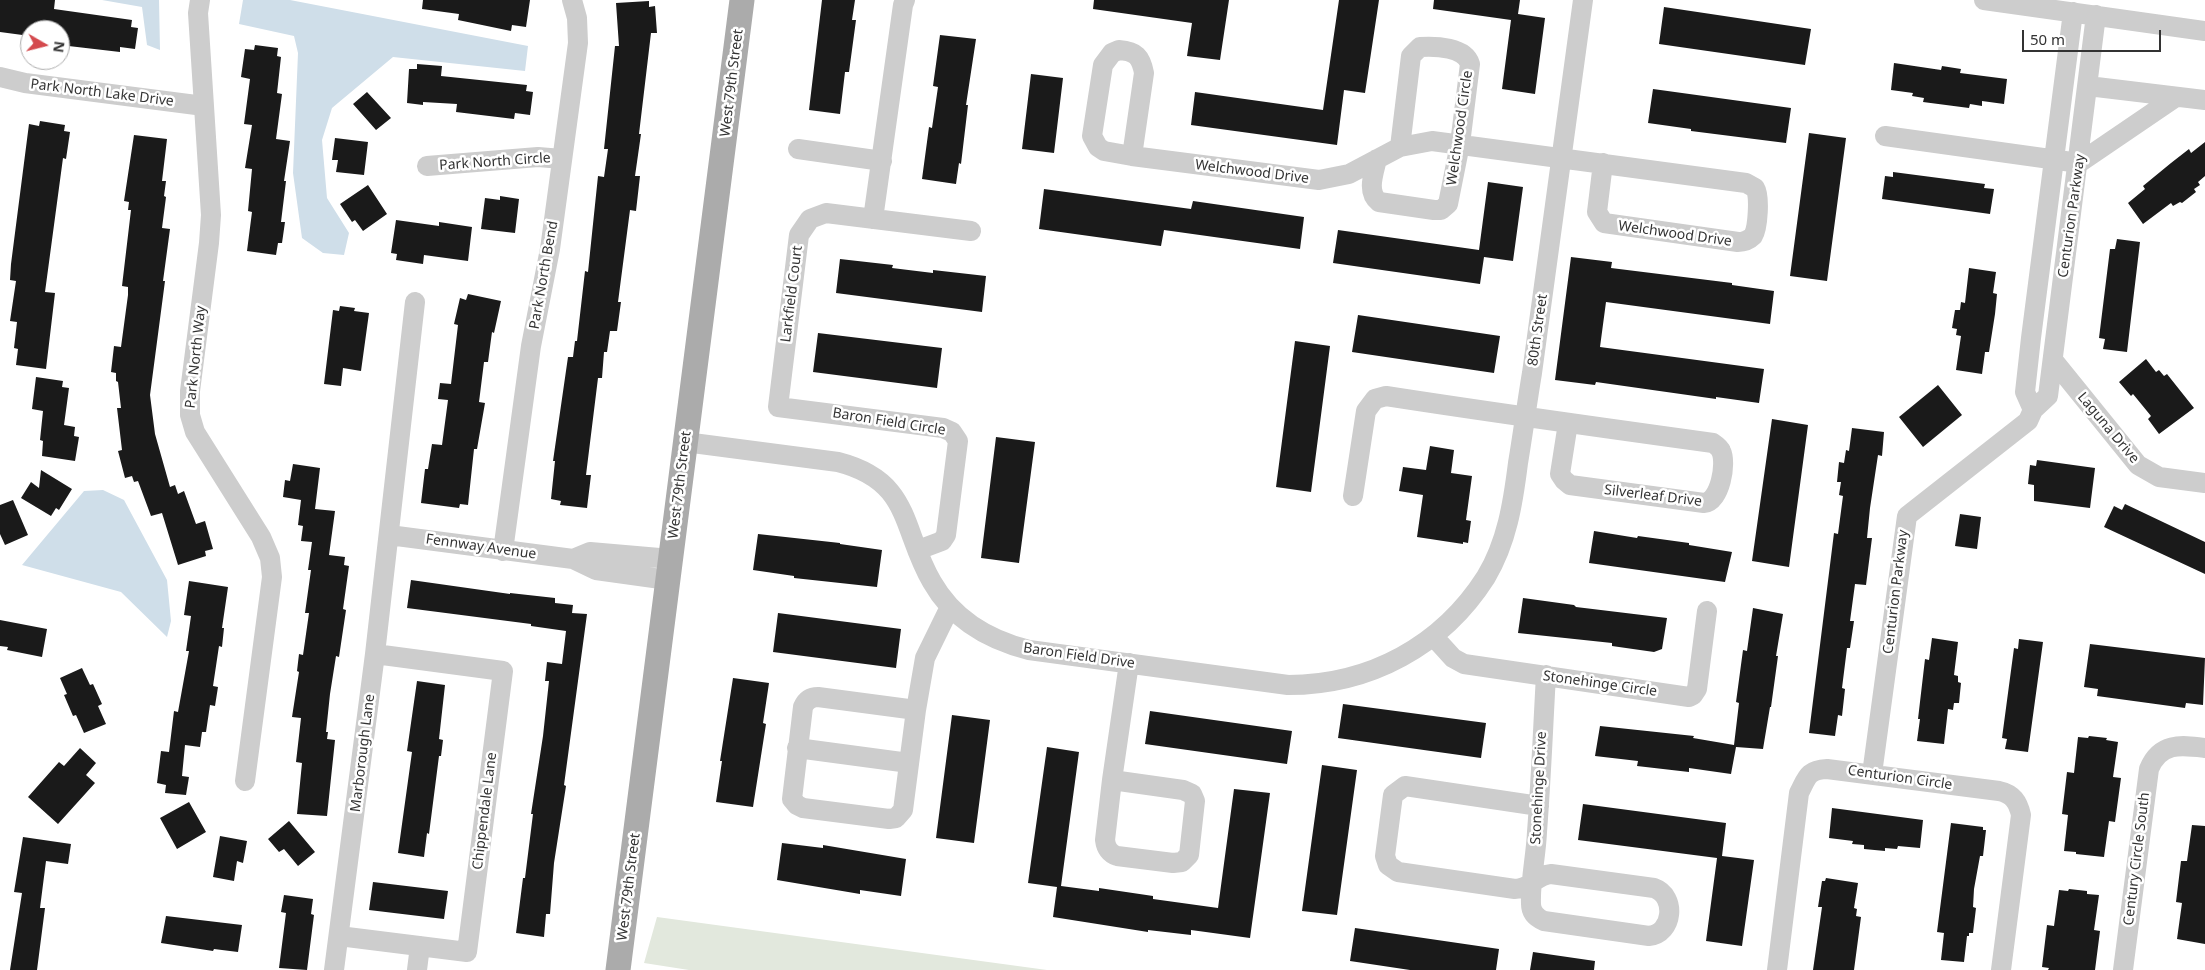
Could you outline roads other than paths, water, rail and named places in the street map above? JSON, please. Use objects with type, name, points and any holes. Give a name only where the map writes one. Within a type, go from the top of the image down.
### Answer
[{"type":"main road","name":"West 79th Street","points":[[618,970],[742,0]]},
{"type":"street","name":"Park North Way","points":[[200,0],[198,13],[211,215],[190,391],[190,415],[200,443],[261,537],[270,558],[272,577],[245,781]]},
{"type":"street","name":"Park North Bend","points":[[503,551],[531,346],[550,249],[578,43],[577,18],[572,0]]},
{"type":"street","points":[[873,218],[905,0]]},
{"type":"street","name":"80th Street","points":[[1433,636],[1460,612],[1486,577],[1498,553],[1511,511],[1583,0]]},
{"type":"street","points":[[1984,0],[2032,3],[2073,12],[2205,31]]},
{"type":"street","name":"Centurion Parkway","points":[[2033,410],[2025,392],[2073,12]]},
{"type":"street","name":"Centurion Parkway","points":[[1872,774],[1907,516],[1912,510],[2028,421],[2033,410],[2048,396],[2079,163],[2096,15]]},
{"type":"street","name":"Welchwood Circle","points":[[1377,159],[1372,187],[1372,193],[1376,200],[1384,204],[1438,211],[1450,199],[1460,144],[1470,64],[1468,58],[1458,51],[1426,47],[1416,50],[1411,56],[1400,147]]},
{"type":"street","name":"Welchwood Drive","points":[[1132,156],[1144,73],[1143,62],[1133,52],[1119,50],[1112,53],[1103,65],[1092,136],[1098,147],[1104,151],[1132,156],[1319,180],[1349,174],[1400,147],[1432,141],[1460,144],[1603,163],[1751,185],[1757,191],[1759,199],[1754,233],[1746,241],[1738,242],[1604,223],[1597,212],[1603,163]]},
{"type":"street","name":"Park North Lake Drive","points":[[0,77],[25,83],[204,106]]},
{"type":"street","points":[[2088,86],[2205,100]]},
{"type":"street","points":[[2055,160],[2079,163],[2176,97]]},
{"type":"street","name":"Centurion Parkway","points":[[1885,136],[2055,160]]},
{"type":"street","points":[[798,149],[882,160]]},
{"type":"street","name":"Park North Circle","points":[[427,166],[538,157],[562,159]]},
{"type":"street","name":"Larkfield Court","points":[[778,407],[799,235],[803,226],[813,217],[826,213],[971,231]]},
{"type":"street","name":"Marborough Lane","points":[[334,970],[375,654],[415,302]]},
{"type":"street","points":[[2031,338],[2054,351]]},
{"type":"street","name":"Laguna Drive","points":[[2054,351],[2135,463],[2159,476],[2205,483]]},
{"type":"street","name":"Silverleaf Drive","points":[[1353,496],[1366,411],[1370,404],[1379,397],[1386,396],[1525,418],[1713,443],[1721,451],[1723,458],[1716,497],[1706,503],[1570,486],[1560,474],[1568,424]]},
{"type":"street","name":"Baron Field Circle","points":[[778,407],[943,428],[952,432],[958,442],[946,535],[942,541],[918,550]]},
{"type":"street","name":"Baron Field Drive","points":[[685,442],[829,461],[860,469],[882,483],[900,503],[932,583],[950,607],[974,628],[1012,646],[1272,684],[1315,685],[1341,681],[1382,667],[1413,652],[1433,636]]},
{"type":"street","name":"Fennway Avenue","points":[[389,535],[573,559],[596,570],[669,570]]},
{"type":"street","points":[[916,710],[818,697],[805,702],[791,795],[792,800],[797,805],[879,818],[892,819],[901,814],[916,710],[926,658],[950,607]]},
{"type":"street","name":"Stonehinge Circle","points":[[1433,636],[1453,658],[1464,664],[1689,697],[1697,689],[1707,611]]},
{"type":"street","name":"Chippendale Lane","points":[[339,936],[467,952],[503,671],[375,654]]},
{"type":"street","points":[[1112,780],[1183,790],[1192,794],[1195,802],[1189,854],[1185,859],[1173,863],[1117,856],[1106,848],[1105,840],[1112,780],[1128,663]]},
{"type":"street","name":"Stonehinge Drive","points":[[1540,879],[1660,890],[1669,902],[1668,922],[1660,932],[1652,936],[1544,921],[1536,917],[1531,906],[1540,879],[1539,806],[1546,676]]},
{"type":"street","name":"Century Circle South","points":[[2123,970],[2149,769],[2160,752],[2178,745],[2205,748]]},
{"type":"street","points":[[798,748],[909,763]]},
{"type":"street","name":"Centurion Circle","points":[[1777,970],[1799,792],[1804,780],[1814,772],[1823,769],[2003,792],[2014,797],[2021,815],[2001,970]]},
{"type":"street","points":[[1539,806],[1406,786],[1393,795],[1385,856],[1388,865],[1398,872],[1515,889],[1521,889],[1540,879]]},
{"type":"street","points":[[417,970],[420,946]]}]
